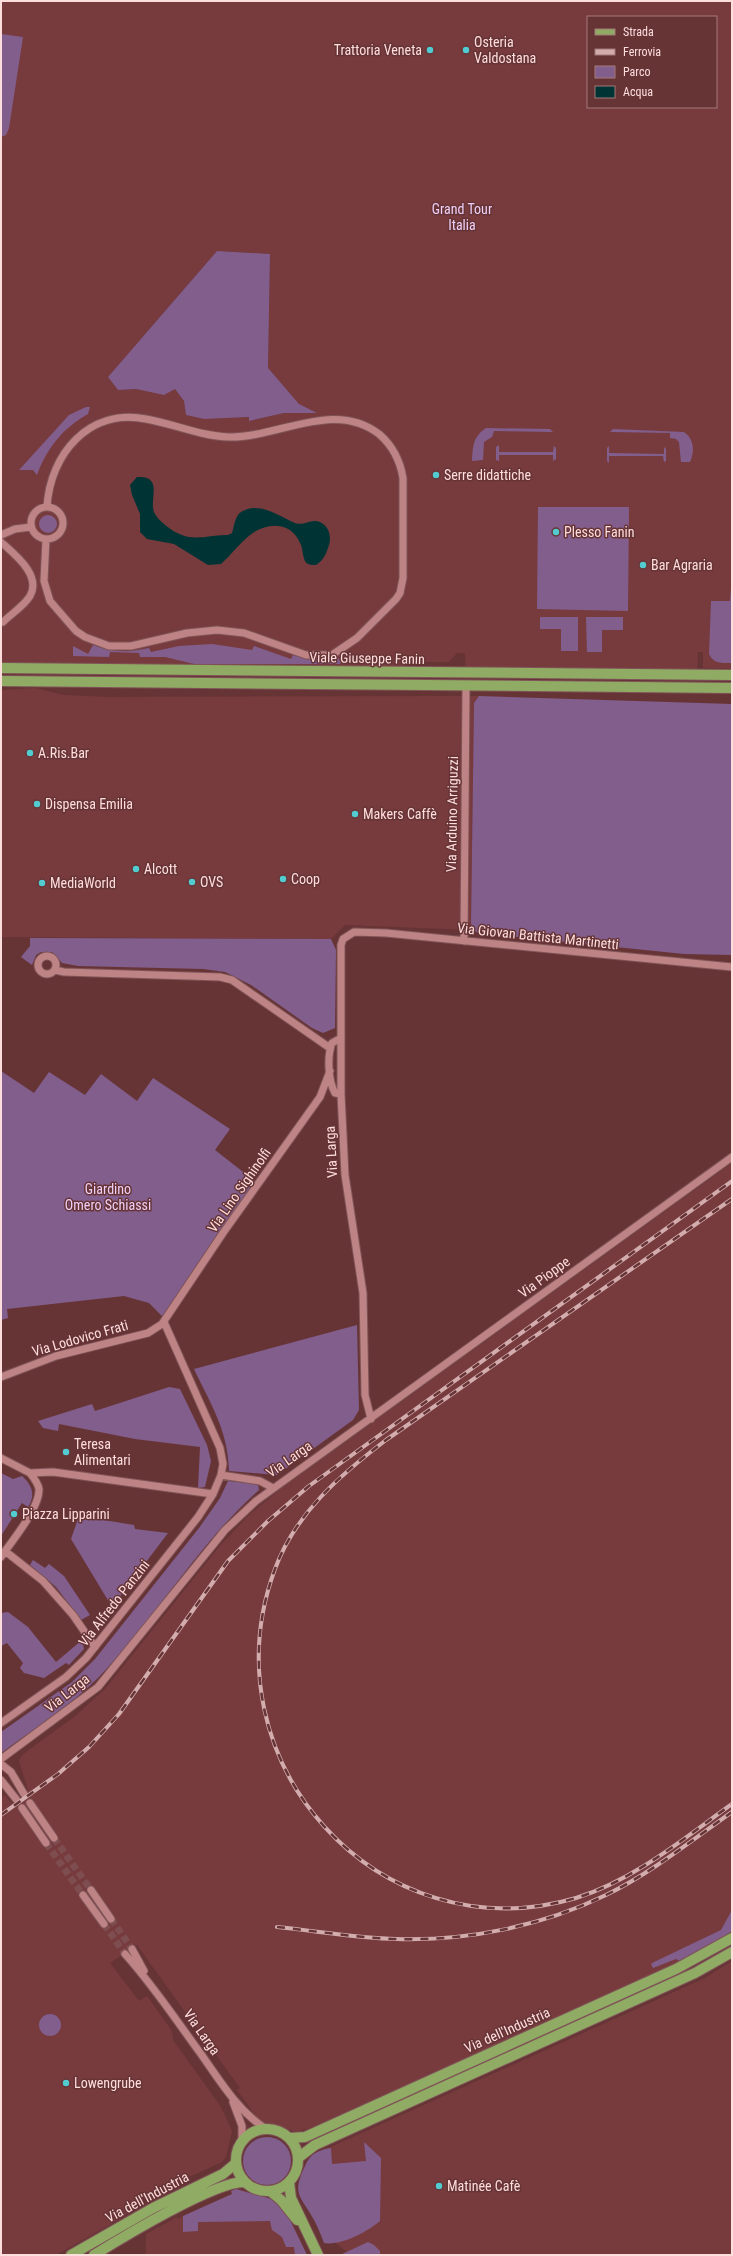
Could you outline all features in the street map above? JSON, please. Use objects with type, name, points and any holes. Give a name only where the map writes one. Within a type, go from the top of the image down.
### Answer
[{"type":"main road","name":"Viale Giuseppe Fanin","points":[[1,668],[697,676],[732,675]]},
{"type":"main road","name":"Viale Giuseppe Fanin","points":[[1,681],[732,688]]},
{"type":"main road","name":"Via dell'Industria","points":[[289,2138],[304,2136],[535,2033],[698,1959],[732,1938]]},
{"type":"main road","name":"Via dell'Industria","points":[[298,2158],[315,2145],[695,1972],[727,1957],[732,1952]]},
{"type":"main road","points":[[266,2129],[281,2132],[289,2138],[295,2147],[298,2158],[296,2171],[289,2182],[277,2190],[270,2191],[256,2189],[245,2182],[239,2174],[236,2163],[238,2149],[242,2142],[253,2133],[266,2129]]},
{"type":"main road","name":"Via dell'Industria","points":[[71,2255],[154,2208],[223,2174],[236,2163]]},
{"type":"main road","name":"Via dell'Industria","points":[[94,2255],[133,2232],[198,2198],[233,2183],[245,2182]]},
{"type":"main road","points":[[289,2182],[290,2194],[318,2255]]},
{"type":"main road","points":[[270,2191],[281,2200],[308,2233]]},
{"type":"street","points":[[46,539],[44,581],[50,601],[76,631],[85,637],[109,646],[131,646],[196,631],[217,630],[248,634],[306,655],[332,655],[357,638],[396,599],[400,592],[403,578],[403,478],[400,462],[391,446],[378,433],[368,427],[348,420],[312,421],[268,433],[240,437],[216,436],[134,417],[109,421],[86,432],[67,447],[52,476],[47,507]]},
{"type":"street","points":[[47,507],[56,510],[63,522],[60,532],[56,536],[46,539],[37,536],[31,527],[34,513],[47,507]]},
{"type":"street","points":[[1,535],[15,529],[31,527]]},
{"type":"street","points":[[1,542],[28,568],[32,583],[30,597],[3,622]]},
{"type":"street","points":[[697,676],[697,688]]},
{"type":"street","name":"Via Arduino Arriguzzi","points":[[464,941],[466,686]]},
{"type":"street","name":"Via Giovan Battista Martinetti","points":[[343,939],[349,934],[361,932],[732,967]]},
{"type":"street","name":"Via Larga","points":[[1,1759],[98,1687],[225,1530],[241,1514],[273,1488],[371,1418],[365,1395],[363,1292],[345,1175],[341,1038],[341,945],[343,939]]},
{"type":"street","points":[[55,970],[64,972],[220,977],[232,980],[330,1048]]},
{"type":"street","points":[[341,1038],[332,1043],[330,1048],[330,1085],[335,1093],[342,1094]]},
{"type":"street","name":"Via Lino Sighinolfi","points":[[164,1322],[223,1233],[320,1097],[330,1071]]},
{"type":"street","name":"Via Pioppe","points":[[371,1418],[732,1157]]},
{"type":"street","name":"Via Lodovico Frati","points":[[1,1377],[56,1356],[148,1333],[164,1322]]},
{"type":"street","name":"Via Alfredo Panzini","points":[[1,1723],[76,1668],[95,1647],[198,1517],[213,1494],[221,1475],[222,1455],[217,1438],[164,1322]]},
{"type":"street","points":[[1,1458],[30,1473],[52,1472],[213,1494]]},
{"type":"street","points":[[30,1473],[39,1490],[37,1500],[33,1510],[3,1554],[43,1581],[73,1615],[95,1647]]},
{"type":"street","points":[[221,1475],[260,1481],[273,1488]]},
{"type":"street","points":[[1,1764],[11,1772],[24,1794]]},
{"type":"street","points":[[1,1780],[16,1799]]},
{"type":"street","points":[[30,1803],[54,1838]]},
{"type":"street","points":[[22,1808],[46,1843]]},
{"type":"street","points":[[91,1890],[111,1919]]},
{"type":"street","points":[[83,1895],[104,1924]]},
{"type":"street","name":"Via Larga","points":[[132,1949],[150,1982]]},
{"type":"street","name":"Via Larga","points":[[125,1954],[150,1982],[232,2098],[256,2123],[266,2129]]},
{"type":"street","name":"Via Larga","points":[[232,2098],[242,2126],[242,2142]]},
{"type":"shaded area","points":[[1,1],[732,1],[732,669],[703,668],[703,652],[698,652],[697,676],[466,673],[465,653],[457,653],[449,662],[406,662],[405,676],[1,668]],"holes":[[[217,251],[270,254],[268,369],[299,404],[316,413],[284,413],[250,421],[249,417],[204,419],[186,415],[184,401],[175,389],[164,395],[136,389],[118,390],[108,377]]]},
{"type":"shaded area","points":[[36,688],[63,695],[108,697],[479,696],[474,703],[471,923],[473,930],[345,925],[331,939],[1,937],[1,690]]},
{"type":"shaded area","points":[[732,1163],[732,1931],[699,1952],[680,1961],[313,2127],[296,2132],[264,2123],[258,2119],[237,2090],[240,2088],[137,1945],[110,1963],[139,2001],[147,1996],[172,2031],[173,2040],[221,2107],[232,2131],[226,2157],[222,2162],[198,2173],[138,2197],[125,2216],[56,2255],[1,2255],[1,1798],[5,1795],[11,1803],[28,1790],[19,1761],[22,1755],[74,1717],[105,1689],[219,1547],[248,1516],[278,1491]]},
{"type":"shaded area","points":[[732,1961],[732,2255],[351,2255],[321,2231],[315,2154],[705,1978]]},
{"type":"shaded area","points":[[238,2189],[257,2196],[268,2198],[282,2209],[296,2231],[307,2255],[146,2255],[146,2234],[177,2217],[177,2219],[232,2194],[231,2191]]},
{"type":"green space","points":[[1,34],[23,37],[9,128],[6,135],[1,137]]},
{"type":"green space","points":[[217,251],[270,254],[268,368],[299,404],[317,413],[284,413],[249,421],[249,417],[204,419],[186,415],[184,401],[175,389],[164,395],[136,389],[118,390],[108,377]]},
{"type":"green space","points":[[86,407],[90,407],[88,414],[71,426],[57,440],[46,456],[37,475],[33,470],[19,470],[69,415]]},
{"type":"green space","points":[[486,428],[550,429],[553,432],[494,431],[492,437],[484,442],[483,460],[472,461],[474,442],[478,435]]},
{"type":"green space","points":[[613,429],[684,432],[692,442],[693,454],[690,462],[681,462],[679,442],[676,439],[670,438],[670,433],[610,432]]},
{"type":"green space","points":[[499,445],[499,452],[553,452],[554,446],[556,448],[556,459],[553,461],[553,455],[499,455],[499,461],[496,460],[496,447]]},
{"type":"green space","points":[[609,446],[609,453],[664,454],[664,447],[666,449],[666,461],[664,462],[663,456],[609,456],[609,463],[607,461],[607,448]]},
{"type":"green space","points":[[538,507],[629,507],[628,611],[537,609]]},
{"type":"green space","points":[[48,515],[54,518],[57,524],[54,530],[48,533],[42,530],[39,524],[42,518]]},
{"type":"green space","points":[[731,588],[732,663],[721,663],[713,660],[709,654],[711,601],[730,601]]},
{"type":"green space","points":[[540,617],[578,617],[578,651],[561,651],[561,629],[540,629]]},
{"type":"green space","points":[[586,617],[623,617],[623,630],[602,630],[602,652],[587,652]]},
{"type":"green space","points":[[212,644],[252,650],[254,646],[291,659],[293,655],[315,659],[326,659],[337,656],[341,662],[340,664],[194,664],[165,657],[140,657],[139,653],[110,652],[109,657],[73,656],[73,646],[88,654],[93,645],[120,651],[134,651],[149,648],[151,652],[179,646]]},
{"type":"green space","points":[[479,696],[732,704],[732,955],[684,954],[478,933],[473,930],[471,923],[474,703]]},
{"type":"green space","points":[[30,938],[331,939],[336,950],[335,1028],[323,1033],[312,1028],[251,985],[225,972],[203,969],[78,966],[62,963],[52,952],[41,952],[36,955],[32,965],[21,957],[30,946]]},
{"type":"green space","name":"Giardino Omero Schiassi","points":[[1,1071],[34,1093],[49,1072],[85,1095],[101,1074],[137,1101],[153,1078],[230,1129],[215,1150],[261,1186],[163,1317],[149,1303],[124,1296],[7,1309],[8,1318],[1,1320]]},
{"type":"green space","points":[[357,1325],[359,1410],[353,1420],[277,1475],[229,1471],[226,1443],[218,1418],[194,1369]]},
{"type":"green space","points":[[169,1387],[180,1389],[207,1445],[211,1461],[205,1487],[198,1488],[200,1447],[135,1439],[59,1424],[58,1431],[43,1428],[38,1421],[92,1404],[95,1411]]},
{"type":"green space","points":[[1,1473],[13,1479],[22,1476],[32,1490],[32,1498],[28,1507],[22,1503],[1,1536]]},
{"type":"green space","points":[[228,1481],[258,1484],[259,1490],[216,1534],[140,1630],[99,1677],[64,1707],[1,1753],[1,1732],[72,1682],[95,1659],[199,1528],[220,1498]]},
{"type":"green space","points":[[79,1516],[134,1525],[135,1529],[168,1533],[112,1607],[71,1539]]},
{"type":"green space","points":[[33,1560],[45,1568],[49,1564],[64,1576],[90,1615],[81,1620],[56,1587],[30,1565]]},
{"type":"green space","points":[[8,1612],[28,1627],[56,1662],[82,1640],[84,1649],[69,1665],[66,1663],[44,1678],[24,1673],[20,1668],[23,1663],[7,1643],[1,1646],[1,1613]]},
{"type":"green space","points":[[732,1910],[732,1931],[699,1952],[680,1961],[676,1959],[653,1968],[651,1964],[654,1962],[721,1930]]},
{"type":"green space","points":[[50,2014],[54,2015],[60,2021],[60,2029],[54,2035],[50,2036],[46,2035],[40,2029],[39,2025],[40,2021],[46,2015]]},
{"type":"green space","points":[[267,2137],[276,2139],[284,2144],[289,2152],[291,2161],[289,2170],[284,2178],[276,2183],[267,2185],[258,2183],[250,2178],[245,2170],[243,2161],[245,2152],[250,2144],[258,2139]]},
{"type":"green space","points":[[364,2142],[381,2158],[380,2221],[368,2230],[354,2237],[338,2242],[324,2243],[315,2223],[299,2195],[298,2190],[301,2176],[309,2158],[318,2151],[326,2149],[331,2148],[332,2164],[366,2161]]},
{"type":"green space","points":[[236,2189],[275,2200],[289,2218],[307,2255],[295,2255],[294,2247],[286,2247],[282,2237],[272,2230],[270,2221],[198,2222],[198,2231],[183,2232],[183,2216],[232,2194],[231,2191]]},
{"type":"green space","points":[[368,2242],[380,2251],[380,2255],[340,2255]]},
{"type":"water","points":[[137,477],[145,477],[150,480],[154,489],[154,512],[166,526],[182,535],[188,537],[199,537],[228,535],[232,533],[237,516],[242,511],[258,508],[265,509],[298,524],[316,521],[324,524],[330,537],[327,551],[319,563],[316,565],[308,564],[303,556],[301,545],[291,531],[284,527],[270,526],[250,535],[221,564],[208,565],[174,544],[147,539],[140,532],[140,514],[132,495],[130,485]]},
{"type":"tunnel","points":[[54,1838],[91,1890]]},
{"type":"tunnel","points":[[46,1843],[83,1895]]},
{"type":"tunnel","points":[[111,1919],[132,1949]]},
{"type":"tunnel","points":[[104,1924],[125,1954]]},
{"type":"railway","points":[[1,1815],[58,1774],[89,1747],[119,1714],[228,1561],[268,1521],[309,1486],[732,1181]]},
{"type":"railway","points":[[732,1199],[386,1440],[352,1467],[307,1513],[294,1531],[284,1549],[275,1569],[259,1640],[264,1709],[287,1772],[325,1827],[375,1870],[435,1898],[503,1908],[576,1898],[618,1881],[638,1870],[732,1804]]},
{"type":"railway","points":[[277,1927],[367,1937],[424,1939],[478,1934],[531,1923],[582,1906],[623,1886],[670,1856],[732,1812]]},
{"type":"place","name":"Trattoria Veneta","points":[[430,50]]},
{"type":"place","name":"Osteria Valdostana","points":[[466,50]]},
{"type":"place","name":"Serre didattiche","points":[[436,475]]},
{"type":"place","name":"Plesso Fanin","points":[[556,532]]},
{"type":"place","name":"Bar Agraria","points":[[643,565]]},
{"type":"place","name":"A.Ris.Bar","points":[[30,753]]},
{"type":"place","name":"Dispensa Emilia","points":[[37,804]]},
{"type":"place","name":"Makers Caffè","points":[[355,814]]},
{"type":"place","name":"Alcott","points":[[136,869]]},
{"type":"place","name":"Coop","points":[[283,879]]},
{"type":"place","name":"OVS","points":[[192,882]]},
{"type":"place","name":"MediaWorld","points":[[42,883]]},
{"type":"place","name":"Teresa Alimentari","points":[[66,1452]]},
{"type":"place","name":"Piazza Lipparini","points":[[14,1514]]},
{"type":"place","name":"Lowengrube","points":[[66,2083]]},
{"type":"place","name":"Matinée Cafè","points":[[439,2186]]},
{"type":"park label","name":"Grand Tour Italia","points":[[462,218]]}]
